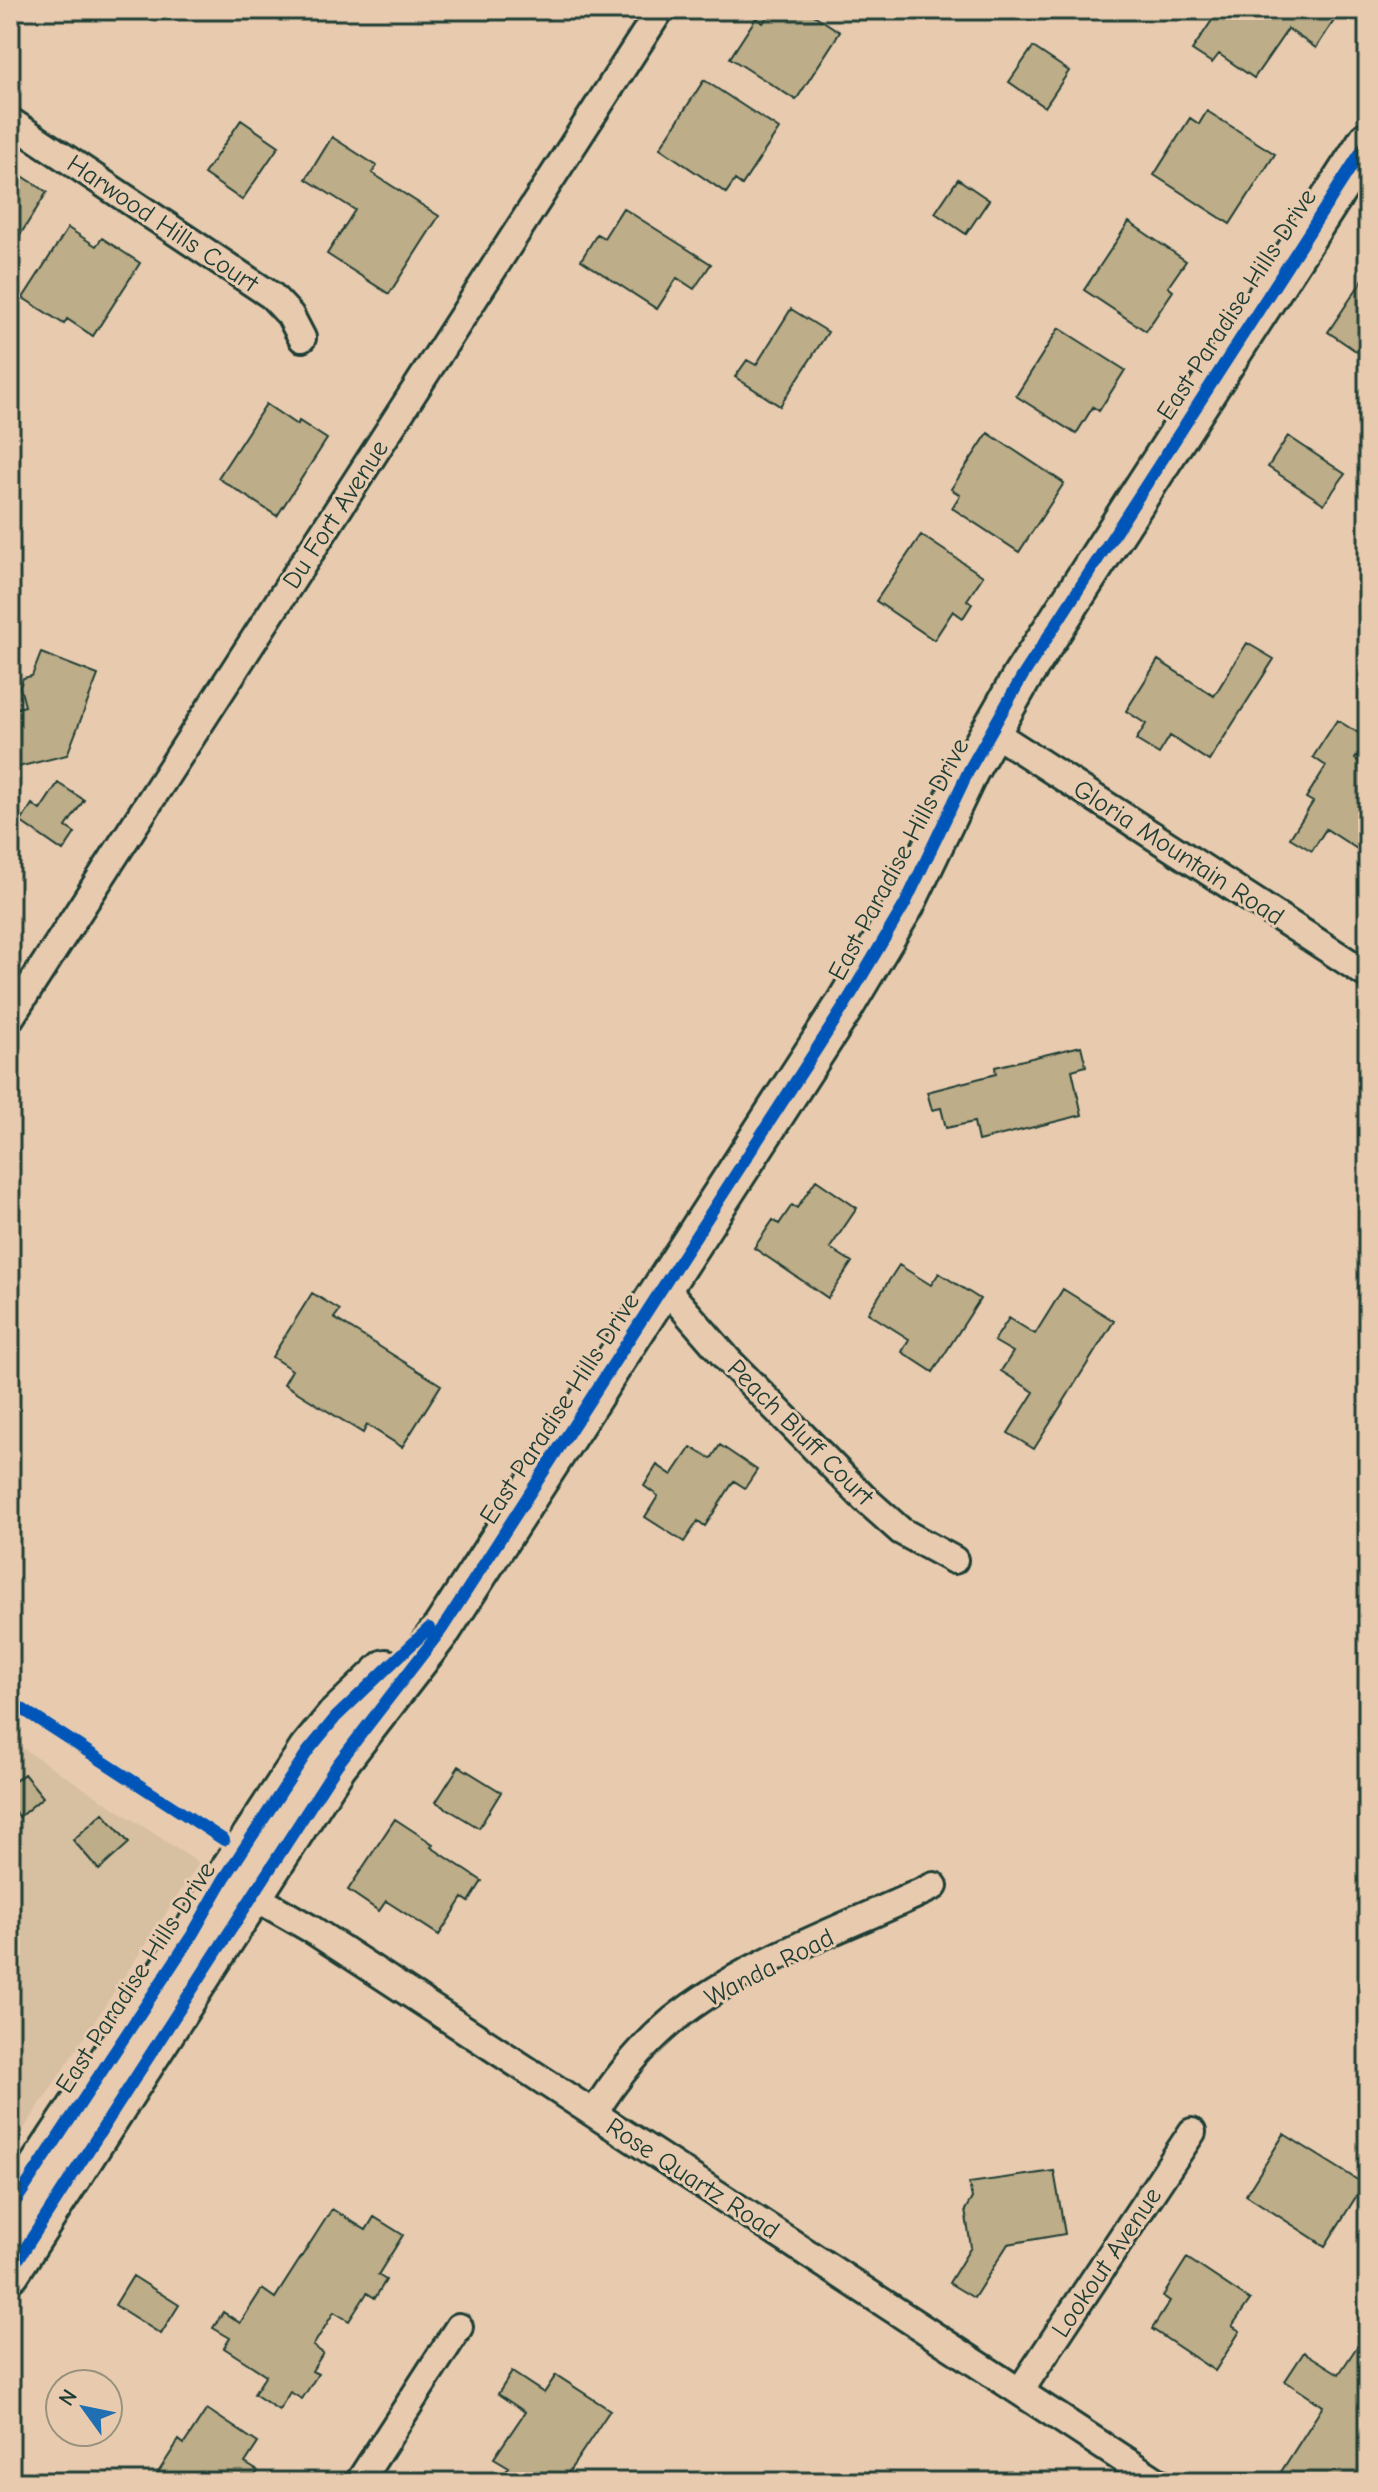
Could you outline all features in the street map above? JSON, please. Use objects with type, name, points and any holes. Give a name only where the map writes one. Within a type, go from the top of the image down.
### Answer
[{"type":"main road","name":"East Paradise Hills Drive","points":[[10,2210],[187,1943],[239,1888],[442,1629],[875,958],[905,904],[990,730],[1364,157]]},
{"type":"main road","name":"East Paradise Hills Drive","points":[[10,2272],[239,1888]]},
{"type":"street","name":"Du Fort Avenue","points":[[10,1018],[660,10]]},
{"type":"street","name":"Harwood Hills Court","points":[[10,121],[272,296],[290,315],[302,338]]},
{"type":"street","name":"Gloria Mountain Road","points":[[990,730],[1368,975]]},
{"type":"street","name":"Peach Bluff Court","points":[[663,1285],[728,1360],[864,1498],[901,1531],[954,1560]]},
{"type":"street","name":"Wanda Road","points":[[594,2113],[628,2065],[672,2021],[704,1999],[739,1977],[934,1886]]},
{"type":"street","name":"Rose Quartz Road","points":[[239,1888],[311,1929],[1158,2482]]},
{"type":"street","name":"Lookout Avenue","points":[[1020,2391],[1192,2132]]},
{"type":"street","points":[[359,2482],[459,2327]]},
{"type":"shaded area","points":[[10,1740],[199,1863],[10,2150]]},
{"type":"building","points":[[772,10],[806,10],[840,32],[796,100],[730,58],[756,18],[763,23]]},
{"type":"building","points":[[1219,10],[1341,10],[1316,48],[1288,29],[1254,78],[1219,54],[1212,63],[1192,50]]},
{"type":"building","points":[[1033,47],[1069,71],[1045,107],[1009,82]]},
{"type":"building","points":[[704,80],[779,129],[742,185],[735,180],[726,193],[660,148]]},
{"type":"building","points":[[1207,111],[1275,154],[1230,224],[1154,175],[1190,118],[1199,124]]},
{"type":"building","points":[[241,120],[279,146],[242,200],[204,174]]},
{"type":"building","points":[[332,137],[377,166],[372,173],[439,216],[389,294],[327,254],[355,210],[306,179]]},
{"type":"building","points":[[24,177],[47,192],[10,251],[10,200]]},
{"type":"building","points":[[958,179],[989,200],[966,234],[935,213]]},
{"type":"building","points":[[623,208],[711,264],[694,289],[677,278],[657,309],[581,260],[597,234],[604,238]]},
{"type":"building","points":[[1129,222],[1186,261],[1168,287],[1173,291],[1146,331],[1084,290]]},
{"type":"building","points":[[68,228],[96,246],[102,238],[140,263],[93,336],[67,319],[64,324],[23,298]]},
{"type":"building","points":[[1368,272],[1368,359],[1328,332]]},
{"type":"building","points":[[791,309],[828,332],[780,406],[735,377],[747,360],[756,365]]},
{"type":"building","points":[[1059,328],[1125,370],[1099,411],[1093,407],[1076,434],[1016,396]]},
{"type":"building","points":[[266,404],[297,425],[299,421],[327,439],[277,516],[218,478]]},
{"type":"building","points":[[988,433],[1064,483],[1019,552],[952,508],[960,495],[951,489]]},
{"type":"building","points":[[1288,436],[1345,474],[1324,504],[1268,467]]},
{"type":"building","points":[[921,535],[983,576],[967,600],[972,604],[963,618],[953,611],[934,640],[876,601]]},
{"type":"building","points":[[1247,643],[1274,659],[1209,761],[1170,736],[1159,754],[1136,740],[1146,724],[1126,711],[1158,660],[1214,696]]},
{"type":"building","points":[[41,653],[98,675],[67,755],[10,769],[10,710],[25,706],[20,687],[23,678],[32,676]]},
{"type":"building","points":[[1337,720],[1368,739],[1355,759],[1368,767],[1368,856],[1326,829],[1312,851],[1290,838],[1313,802],[1306,798],[1326,766],[1313,757]]},
{"type":"building","points":[[58,783],[84,800],[66,827],[75,833],[63,851],[21,822],[32,804],[40,810]]},
{"type":"building","points":[[1081,1046],[1086,1066],[1072,1070],[1082,1115],[978,1141],[974,1122],[946,1128],[941,1108],[932,1110],[927,1092],[996,1074],[995,1067]]},
{"type":"building","points":[[816,1180],[857,1208],[830,1248],[852,1262],[828,1298],[754,1248],[773,1220],[779,1224],[792,1205],[797,1208]]},
{"type":"building","points":[[899,1265],[931,1285],[939,1273],[980,1299],[933,1372],[902,1352],[909,1339],[868,1313]]},
{"type":"building","points":[[1063,1289],[1114,1321],[1034,1449],[1008,1433],[1034,1392],[1001,1371],[1013,1352],[994,1341],[1009,1318],[1035,1334]]},
{"type":"building","points":[[312,1293],[340,1310],[334,1318],[441,1385],[402,1447],[367,1425],[363,1433],[284,1384],[292,1370],[272,1357]]},
{"type":"building","points":[[720,1445],[757,1470],[745,1488],[734,1481],[705,1526],[698,1521],[684,1542],[645,1517],[658,1496],[644,1486],[657,1465],[672,1475],[691,1447],[711,1459]]},
{"type":"building","points":[[459,1766],[501,1792],[479,1828],[436,1802]]},
{"type":"building","points":[[24,1774],[43,1797],[19,1817],[10,1806],[10,1785]]},
{"type":"building","points":[[103,1813],[129,1843],[99,1870],[73,1840]]},
{"type":"building","points":[[395,1819],[482,1881],[469,1902],[463,1898],[439,1935],[386,1901],[379,1911],[348,1890]]},
{"type":"building","points":[[1284,2134],[1364,2184],[1325,2246],[1246,2195]]},
{"type":"building","points":[[1054,2171],[1065,2234],[1008,2244],[974,2298],[949,2283],[971,2247],[965,2210],[972,2198],[969,2183]]},
{"type":"building","points":[[332,2209],[366,2230],[374,2217],[403,2235],[378,2275],[386,2280],[375,2298],[367,2293],[349,2321],[334,2312],[313,2346],[323,2353],[312,2371],[318,2374],[302,2399],[290,2392],[279,2410],[254,2394],[266,2375],[224,2348],[230,2338],[213,2328],[223,2312],[240,2323],[262,2289],[275,2298]]},
{"type":"building","points":[[1187,2258],[1250,2300],[1232,2326],[1240,2331],[1215,2371],[1152,2329],[1170,2301],[1163,2296]]},
{"type":"building","points":[[133,2276],[179,2305],[161,2334],[115,2305]]},
{"type":"building","points":[[1368,2330],[1368,2482],[1290,2482],[1279,2475],[1323,2406],[1285,2381],[1304,2352],[1339,2374]]},
{"type":"building","points":[[512,2372],[544,2393],[556,2375],[610,2410],[562,2482],[499,2482],[509,2467],[494,2458],[525,2412],[498,2394]]},
{"type":"building","points":[[207,2409],[258,2443],[245,2463],[258,2471],[251,2482],[152,2482],[179,2440],[184,2444]]},
{"type":"cycle path","points":[[10,2272],[337,1765],[442,1629],[843,1008],[905,904],[969,770],[1022,677],[1368,141]]},
{"type":"cycle path","points":[[10,2210],[192,1935],[224,1879],[308,1751],[336,1717],[429,1628]]},
{"type":"cycle path","points":[[10,1701],[224,1840]]}]
